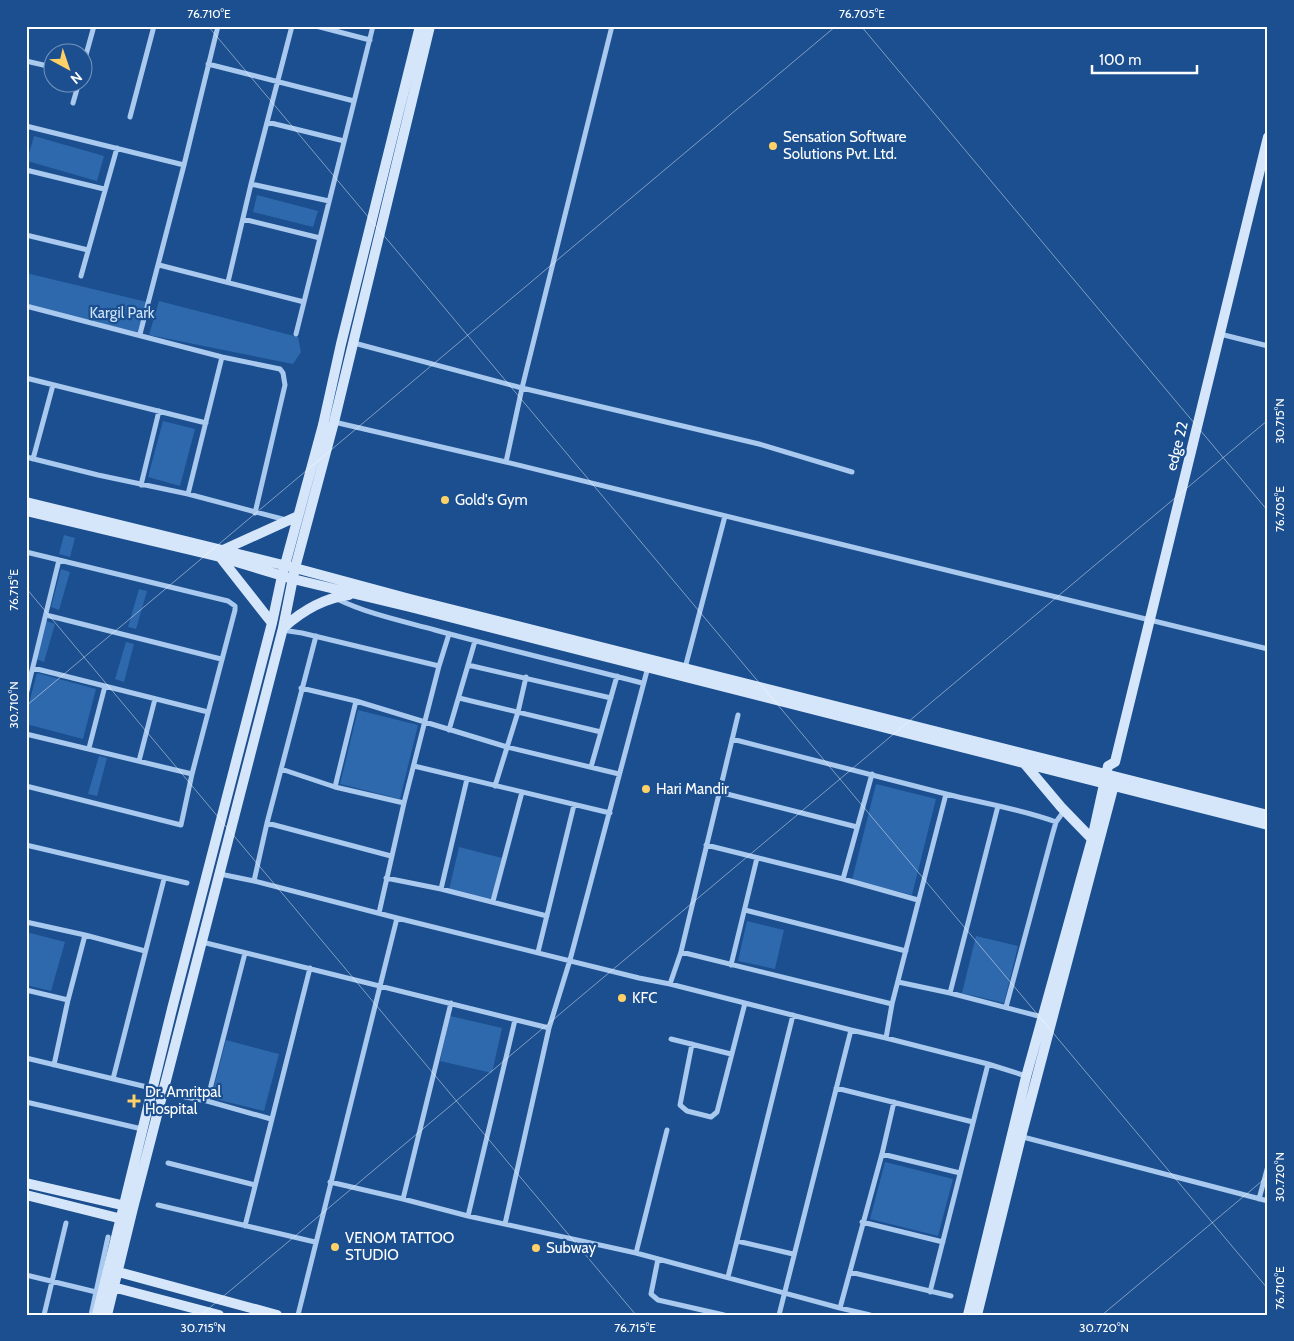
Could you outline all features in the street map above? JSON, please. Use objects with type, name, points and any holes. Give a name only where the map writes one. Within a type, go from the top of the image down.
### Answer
[{"type":"main road","points":[[420,26],[323,424],[298,516],[287,570],[293,579],[649,664],[685,668],[1110,780],[1268,825]]},
{"type":"main road","points":[[128,1207],[142,1130],[272,623],[334,422],[430,26]]},
{"type":"main road","name":"edge 22","points":[[1110,780],[1118,768],[1115,762],[1268,137]]},
{"type":"main road","points":[[26,502],[221,554],[272,623]]},
{"type":"main road","points":[[26,511],[221,554],[410,599],[1024,763],[1268,815]]},
{"type":"main road","points":[[221,554],[298,516]]},
{"type":"main road","points":[[97,1315],[105,1288],[113,1271],[128,1207],[202,942],[293,579]]},
{"type":"main road","points":[[282,629],[296,616],[310,608],[334,598],[355,594]]},
{"type":"main road","points":[[1024,763],[1064,811],[1092,839]]},
{"type":"main road","points":[[977,1315],[1016,1135],[1026,1076],[1110,780]]},
{"type":"main road","points":[[968,1315],[1110,780]]},
{"type":"main road","points":[[26,1182],[128,1207]]},
{"type":"main road","points":[[26,1195],[125,1220]]},
{"type":"main road","points":[[113,1271],[277,1315]]},
{"type":"main road","points":[[105,1288],[107,1315]]},
{"type":"main road","points":[[105,1288],[219,1315]]},
{"type":"street","points":[[90,42],[94,26]]},
{"type":"street","points":[[130,118],[154,26]]},
{"type":"street","points":[[140,334],[218,26]]},
{"type":"street","points":[[228,282],[292,26]]},
{"type":"street","points":[[316,26],[370,40]]},
{"type":"street","points":[[296,334],[374,26]]},
{"type":"street","points":[[506,462],[522,388],[612,26]]},
{"type":"street","points":[[26,61],[42,65]]},
{"type":"street","points":[[208,64],[354,101]]},
{"type":"street","points":[[73,103],[76,92]]},
{"type":"street","points":[[267,122],[344,141]]},
{"type":"street","points":[[27,127],[184,165]]},
{"type":"street","points":[[82,276],[104,189],[117,148]]},
{"type":"street","points":[[26,170],[104,189]]},
{"type":"street","points":[[251,184],[329,201]]},
{"type":"street","points":[[243,219],[320,238]]},
{"type":"street","points":[[26,235],[88,250]]},
{"type":"street","points":[[159,265],[304,302]]},
{"type":"street","points":[[26,306],[140,334],[222,357],[280,369],[285,378],[285,385],[255,513]]},
{"type":"street","points":[[1220,334],[1268,346]]},
{"type":"street","points":[[353,343],[522,388],[759,444],[852,472]]},
{"type":"street","points":[[188,494],[222,357]]},
{"type":"street","points":[[26,378],[206,423]]},
{"type":"street","points":[[33,460],[52,385]]},
{"type":"street","points":[[141,485],[159,411]]},
{"type":"street","points":[[334,422],[506,462],[1268,648]]},
{"type":"street","points":[[26,458],[188,494],[287,520]]},
{"type":"street","points":[[685,668],[724,516]]},
{"type":"street","points":[[26,552],[232,603],[235,610],[192,774],[181,825],[26,786]]},
{"type":"street","points":[[26,695],[59,560]]},
{"type":"street","points":[[334,598],[357,609],[642,683]]},
{"type":"street","points":[[46,615],[222,659]]},
{"type":"street","points":[[282,629],[439,666]]},
{"type":"street","points":[[379,913],[404,803],[449,634]]},
{"type":"street","points":[[254,881],[301,688],[316,636]]},
{"type":"street","points":[[449,730],[475,641]]},
{"type":"street","points":[[505,1224],[549,1028],[570,960],[610,813],[642,683],[649,664]]},
{"type":"street","points":[[468,665],[611,698]]},
{"type":"street","points":[[33,668],[208,712]]},
{"type":"street","points":[[591,767],[617,676]]},
{"type":"street","points":[[496,786],[518,712],[526,677]]},
{"type":"street","points":[[89,748],[105,686]]},
{"type":"street","points":[[301,688],[356,701],[507,747],[619,774]]},
{"type":"street","points":[[459,698],[601,732]]},
{"type":"street","points":[[139,761],[155,699]]},
{"type":"street","points":[[334,787],[356,701]]},
{"type":"street","points":[[670,984],[681,952],[738,715]]},
{"type":"street","points":[[26,734],[192,774]]},
{"type":"street","points":[[732,739],[946,794],[1031,813],[1056,822]]},
{"type":"street","points":[[414,766],[610,813]]},
{"type":"street","points":[[281,770],[334,787],[404,803]]},
{"type":"street","points":[[843,879],[872,774]]},
{"type":"street","points":[[441,889],[466,779]]},
{"type":"street","points":[[493,901],[522,792]]},
{"type":"street","points":[[719,792],[857,827]]},
{"type":"street","points":[[886,1038],[892,1004],[946,794]]},
{"type":"street","points":[[538,952],[574,805]]},
{"type":"street","points":[[950,993],[998,806]]},
{"type":"street","points":[[1006,1007],[1056,822],[1064,811]]},
{"type":"street","points":[[267,823],[391,856]]},
{"type":"street","points":[[26,845],[164,879],[188,883]]},
{"type":"street","points":[[706,846],[843,879],[918,900]]},
{"type":"street","points":[[732,965],[757,858]]},
{"type":"street","points":[[220,874],[886,1038],[988,1064],[1026,1076]]},
{"type":"street","points":[[386,878],[493,901],[547,916]]},
{"type":"street","points":[[113,1078],[164,879]]},
{"type":"street","points":[[745,910],[906,951]]},
{"type":"street","points":[[298,1315],[396,918]]},
{"type":"street","points":[[26,922],[145,951]]},
{"type":"street","points":[[54,1064],[85,935]]},
{"type":"street","points":[[202,942],[549,1028]]},
{"type":"street","points":[[681,952],[892,1004]]},
{"type":"street","points":[[206,1101],[245,953]]},
{"type":"street","points":[[245,1226],[310,968]]},
{"type":"street","points":[[898,982],[950,993],[1043,1017]]},
{"type":"street","points":[[26,990],[68,1000]]},
{"type":"street","points":[[692,1044],[680,1105],[687,1111],[711,1117],[717,1112],[745,1003]]},
{"type":"street","points":[[403,1199],[451,1004]]},
{"type":"street","points":[[728,1277],[793,1015]]},
{"type":"street","points":[[468,1216],[515,1020]]},
{"type":"street","points":[[779,1315],[850,1030]]},
{"type":"street","points":[[671,1039],[731,1054]]},
{"type":"street","points":[[26,1058],[147,1087]]},
{"type":"street","points":[[930,1292],[988,1064]]},
{"type":"street","points":[[836,1088],[973,1122]]},
{"type":"street","points":[[175,1095],[206,1101],[271,1119]]},
{"type":"street","points":[[26,1102],[142,1130]]},
{"type":"street","points":[[840,1308],[882,1154],[894,1102]]},
{"type":"street","points":[[636,1253],[668,1130]]},
{"type":"street","points":[[1016,1135],[1268,1201]]},
{"type":"street","points":[[882,1154],[960,1173]]},
{"type":"street","points":[[168,1163],[255,1185]]},
{"type":"street","points":[[1259,1199],[1268,1166]]},
{"type":"street","points":[[330,1182],[468,1216],[636,1253],[870,1315]]},
{"type":"street","points":[[158,1205],[315,1242]]},
{"type":"street","points":[[862,1222],[943,1242]]},
{"type":"street","points":[[44,1315],[66,1223]]},
{"type":"street","points":[[90,1315],[105,1288],[108,1237]]},
{"type":"street","points":[[737,1241],[793,1254]]},
{"type":"street","points":[[658,1259],[651,1294],[658,1300],[724,1315]]},
{"type":"street","points":[[850,1272],[951,1296]]},
{"type":"street","points":[[26,1274],[52,1282],[105,1288]]},
{"type":"green space","points":[[34,136],[104,156],[97,181],[27,161]]},
{"type":"green space","points":[[257,195],[318,211],[313,227],[253,212]]},
{"type":"green space","name":"Kargil Park","points":[[26,273],[147,302],[139,333],[26,304]]},
{"type":"green space","points":[[159,301],[298,337],[301,352],[293,364],[149,335]]},
{"type":"green space","points":[[163,421],[195,429],[180,486],[148,477]]},
{"type":"green space","points":[[64,535],[75,538],[70,557],[59,554]]},
{"type":"green space","points":[[61,569],[70,572],[59,610],[51,607]]},
{"type":"green space","points":[[139,589],[147,591],[136,629],[128,627]]},
{"type":"green space","points":[[46,621],[55,624],[44,662],[36,659]]},
{"type":"green space","points":[[126,642],[134,644],[124,682],[115,679]]},
{"type":"green space","points":[[37,673],[96,689],[83,739],[26,724],[26,715]]},
{"type":"green space","points":[[358,710],[418,725],[400,799],[340,784]]},
{"type":"green space","points":[[99,756],[107,758],[97,796],[88,794]]},
{"type":"green space","points":[[876,784],[936,799],[912,895],[852,880]]},
{"type":"green space","points":[[459,847],[502,858],[492,900],[449,890]]},
{"type":"green space","points":[[747,921],[784,930],[775,969],[738,961]]},
{"type":"green space","points":[[26,932],[65,942],[51,991],[26,985]]},
{"type":"green space","points":[[976,936],[1018,946],[1004,1003],[962,993]]},
{"type":"green space","points":[[450,1016],[502,1028],[492,1073],[440,1061]]},
{"type":"green space","points":[[226,1040],[279,1054],[264,1111],[211,1098]]},
{"type":"green space","points":[[885,1162],[953,1179],[938,1236],[870,1219]]},
{"type":"place","name":"Sensation Software Solutions Pvt. Ltd.","points":[[773,146]]},
{"type":"place","name":"Gold's Gym","points":[[445,500]]},
{"type":"place","name":"Hari Mandir","points":[[646,789]]},
{"type":"place","name":"KFC","points":[[622,998]]},
{"type":"place","name":"Dr. Amritpal Hospital","points":[[134,1101]]},
{"type":"place","name":"VENOM TATTOO STUDIO","points":[[335,1247]]},
{"type":"place","name":"Subway","points":[[536,1248]]}]
